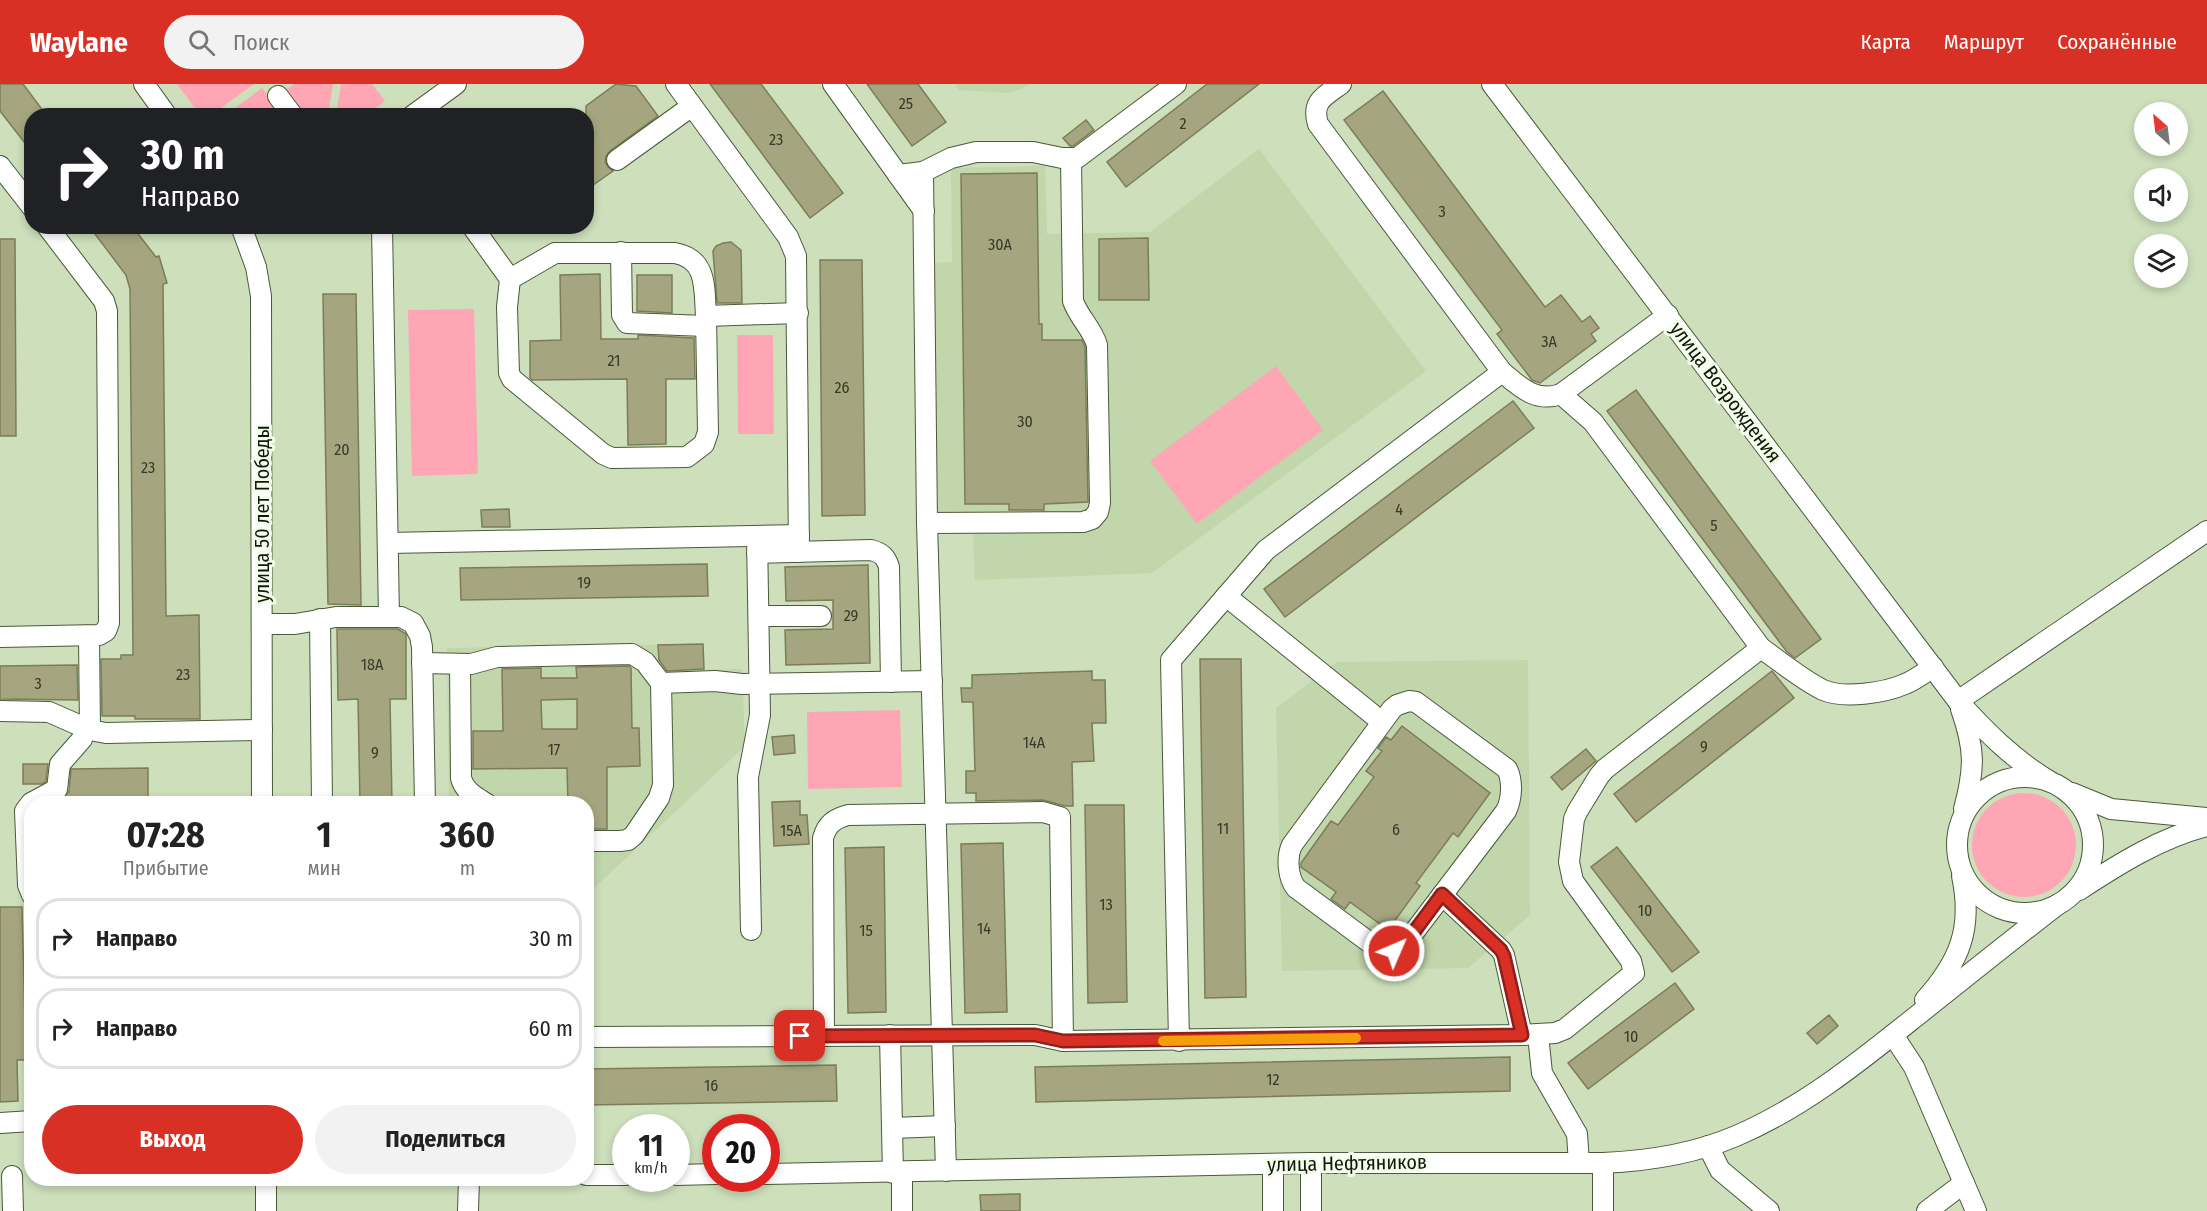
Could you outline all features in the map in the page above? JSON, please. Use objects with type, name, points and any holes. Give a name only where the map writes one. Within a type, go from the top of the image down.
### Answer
[{"type":"street","points":[[144,84],[161,108]]},
{"type":"street","points":[[423,108],[456,84]]},
{"type":"street","points":[[676,84],[788,237],[796,256],[799,544]]},
{"type":"street","points":[[833,84],[924,211]]},
{"type":"street","points":[[898,175],[923,172],[951,158],[976,152],[1034,152],[1071,159],[1082,156],[1176,84]]},
{"type":"street","name":"улица Возрождения","points":[[1492,84],[1958,701]]},
{"type":"street","points":[[1331,87],[1318,101],[1314,114],[1317,124],[1502,372],[1522,389],[1537,396],[1550,398],[1561,394],[1668,315]]},
{"type":"street","points":[[278,96],[287,108]]},
{"type":"street","points":[[617,160],[692,106]]},
{"type":"street","points":[[927,523],[1083,522],[1092,519],[1098,512],[1100,503],[1097,345],[1094,334],[1077,313],[1073,301],[1071,159]]},
{"type":"street","points":[[1,169],[24,197]]},
{"type":"street","points":[[923,172],[927,523],[946,1171]]},
{"type":"street","points":[[0,637],[99,636],[106,631],[109,623],[107,311],[104,301],[52,234]]},
{"type":"street","name":"улица 50 лет Победы","points":[[249,234],[261,296],[262,796]]},
{"type":"street","points":[[382,234],[389,617]]},
{"type":"street","points":[[478,234],[510,279],[507,307],[509,373],[512,379],[603,454],[612,458],[687,457],[704,444],[708,432],[706,321],[703,279],[695,261],[686,255],[675,253],[555,253],[510,279]]},
{"type":"street","points":[[621,252],[622,315],[627,323],[706,321],[798,313]]},
{"type":"street","points":[[1179,1041],[1171,660],[1266,550],[1502,372]]},
{"type":"street","points":[[1561,394],[1593,422],[1761,648],[1823,690],[1835,694],[1863,694],[1908,684],[1933,667]]},
{"type":"street","points":[[1958,701],[2207,531]]},
{"type":"street","points":[[388,543],[799,544],[880,552],[889,567],[891,682]]},
{"type":"street","points":[[751,930],[747,777],[760,724],[757,545]]},
{"type":"street","points":[[1226,596],[1382,722]]},
{"type":"street","points":[[759,616],[821,616]]},
{"type":"street","points":[[262,624],[389,617],[401,617],[413,623],[420,636],[422,663],[425,796]]},
{"type":"street","points":[[320,620],[322,796]]},
{"type":"street","points":[[44,796],[57,789],[60,764],[88,729],[89,636]]},
{"type":"street","points":[[594,1037],[1035,1035],[1063,1041],[1179,1041],[1555,1033],[1564,1029],[1634,974],[1631,961],[1573,880],[1569,862],[1576,812],[1605,770],[1761,648]]},
{"type":"street","points":[[422,663],[471,664],[497,657],[632,654],[645,662],[661,683],[663,785],[659,798],[634,835],[628,840],[594,841]]},
{"type":"street","points":[[460,664],[461,778],[462,786],[476,796]]},
{"type":"street","points":[[661,683],[932,681]]},
{"type":"street","points":[[1958,701],[2016,759],[2055,784],[2089,801],[2111,808],[2207,818]]},
{"type":"street","points":[[1893,1035],[1933,991],[1959,948],[1966,926],[1967,908],[1957,843],[1970,789],[1973,759],[1968,728],[1958,701]]},
{"type":"street","points":[[1403,702],[1416,702],[1503,766],[1509,773],[1508,806],[1442,894],[1405,944],[1400,949],[1388,952],[1377,948],[1305,895],[1296,888],[1291,880],[1289,852],[1292,845],[1382,722],[1403,702]]},
{"type":"street","points":[[0,711],[49,712],[88,729],[106,733],[262,730]]},
{"type":"street","points":[[1893,1035],[2063,901],[2079,886],[2091,861],[2093,847],[2088,819],[2081,807],[2055,784],[2023,777],[1998,782],[1976,797],[1962,819]]},
{"type":"street","points":[[824,1036],[823,838],[825,830],[838,818],[848,815],[1043,812],[1060,817],[1063,1041]]},
{"type":"street","points":[[1961,868],[1966,879],[1978,894],[1994,906],[2006,910],[2032,912],[2063,901],[2135,855],[2168,839],[2207,826]]},
{"type":"street","points":[[1442,894],[1501,950],[1545,1082],[1577,1134],[1579,1163]]},
{"type":"street","points":[[890,1035],[892,1128],[902,1211]]},
{"type":"street","points":[[1893,1035],[1914,1067],[1976,1211]]},
{"type":"street","name":"улица Нефтяников","points":[[780,1174],[1311,1163],[1639,1161],[1708,1146],[1736,1136],[1789,1109],[1893,1035]]},
{"type":"street","points":[[0,1123],[24,1122]]},
{"type":"street","points":[[892,1128],[945,1126]]},
{"type":"street","points":[[1708,1146],[1720,1170],[1769,1211]]},
{"type":"street","points":[[1311,1163],[1311,1211]]},
{"type":"street","points":[[1603,1163],[1603,1211]]},
{"type":"street","points":[[1273,1164],[1273,1211]]},
{"type":"street","points":[[594,1175],[612,1175]]},
{"type":"street","points":[[13,1211],[15,1176]]},
{"type":"street","points":[[1927,1211],[1964,1183]]},
{"type":"street","points":[[266,1186],[266,1211]]},
{"type":"street","points":[[468,1211],[469,1186]]},
{"type":"shaded area","points":[[177,84],[254,84],[221,108],[195,108]]},
{"type":"shaded area","points":[[294,84],[333,84],[329,108],[299,108],[286,90]]},
{"type":"shaded area","points":[[341,84],[372,84],[385,101],[376,108],[337,108]]},
{"type":"shaded area","points":[[955,84],[1031,84],[1010,93],[959,90]]},
{"type":"shaded area","points":[[262,88],[277,108],[235,108]]},
{"type":"shaded area","points":[[1259,149],[1426,371],[1152,573],[975,580],[973,532],[936,532],[932,263],[952,262],[951,168],[1045,166],[1047,234],[1150,232]]},
{"type":"shaded area","points":[[474,309],[478,474],[412,476],[408,310]]},
{"type":"shaded area","points":[[737,335],[773,335],[774,434],[738,434]]},
{"type":"shaded area","points":[[1276,366],[1323,430],[1197,524],[1150,461]]},
{"type":"shaded area","points":[[703,644],[704,670],[742,669],[745,746],[594,888],[594,796],[449,796],[447,648]]},
{"type":"shaded area","points":[[1528,660],[1530,915],[1468,968],[1282,971],[1276,708],[1337,662]]},
{"type":"shaded area","points":[[900,710],[902,787],[808,789],[807,712]]},
{"type":"shaded area","points":[[2024,793],[2044,797],[2061,808],[2072,825],[2076,845],[2072,865],[2061,882],[2044,893],[2024,897],[2004,893],[1987,882],[1976,865],[1972,845],[1976,825],[1987,808],[2004,797]]},
{"type":"building","points":[[0,84],[23,84],[41,108],[24,108],[24,142],[0,111]]},
{"type":"building","points":[[616,84],[636,86],[658,116],[610,151],[605,162],[613,171],[594,184],[594,108],[586,108]]},
{"type":"building","points":[[710,84],[761,84],[843,193],[810,218]]},
{"type":"building","points":[[867,84],[918,84],[946,122],[912,146]]},
{"type":"building","points":[[1207,84],[1259,84],[1126,187],[1107,162]]},
{"type":"building","points":[[1383,91],[1545,307],[1561,295],[1582,322],[1590,316],[1599,328],[1591,334],[1596,341],[1540,383],[1532,380],[1497,334],[1502,330],[1344,120]]},
{"type":"building","points":[[1086,120],[1094,130],[1070,146],[1063,138]]},
{"type":"building","points":[[1037,173],[1039,324],[1042,324],[1042,340],[1082,340],[1085,347],[1088,502],[1044,504],[1044,510],[1009,510],[1009,504],[965,504],[961,174]]},
{"type":"building","points":[[95,234],[138,234],[156,257],[159,256],[167,283],[163,284],[166,616],[199,615],[200,719],[135,719],[135,716],[102,716],[101,659],[121,659],[121,655],[133,655],[130,289],[126,275]]},
{"type":"building","points":[[1148,238],[1149,300],[1099,300],[1099,239]]},
{"type":"building","points":[[0,239],[15,239],[16,436],[0,436]]},
{"type":"building","points":[[731,242],[741,250],[742,303],[717,303],[713,251],[716,246]]},
{"type":"building","points":[[820,260],[862,260],[865,515],[822,516]]},
{"type":"building","points":[[600,274],[601,339],[638,339],[638,335],[694,338],[695,379],[666,379],[666,444],[628,445],[627,379],[532,380],[530,378],[530,341],[561,340],[560,275]]},
{"type":"building","points":[[637,275],[672,275],[672,313],[637,311]]},
{"type":"building","points":[[323,294],[356,294],[361,605],[328,604]]},
{"type":"building","points":[[1636,390],[1821,639],[1795,658],[1787,652],[1607,411]]},
{"type":"building","points":[[1513,401],[1534,428],[1285,617],[1264,589]]},
{"type":"building","points":[[509,509],[510,527],[482,527],[481,510]]},
{"type":"building","points":[[707,564],[708,596],[461,600],[460,568]]},
{"type":"building","points":[[868,565],[870,663],[786,665],[785,630],[833,629],[833,600],[786,601],[785,567]]},
{"type":"building","points":[[337,629],[398,629],[406,634],[406,699],[390,699],[392,796],[360,796],[358,699],[338,700]]},
{"type":"building","points":[[703,644],[704,669],[667,671],[659,660],[658,645]]},
{"type":"building","points":[[1200,659],[1241,659],[1246,997],[1205,998]]},
{"type":"building","points":[[77,665],[78,700],[0,699],[0,666]]},
{"type":"building","points":[[629,666],[631,668],[632,728],[639,728],[640,766],[607,767],[607,829],[594,829],[594,796],[568,796],[567,768],[473,769],[473,731],[503,731],[502,669],[541,668],[541,678],[577,678],[576,667]],"holes":[[[577,699],[577,729],[542,729],[541,700]]]},
{"type":"building","points":[[1092,671],[1092,680],[1105,680],[1106,723],[1092,723],[1094,761],[1072,762],[1073,806],[1043,800],[976,801],[976,793],[966,793],[966,771],[975,771],[973,702],[962,702],[961,688],[972,688],[972,675]]},
{"type":"building","points":[[1772,671],[1794,698],[1636,822],[1614,794]]},
{"type":"building","points":[[1402,726],[1490,793],[1458,837],[1453,833],[1416,883],[1420,886],[1388,930],[1350,902],[1345,909],[1331,899],[1336,892],[1301,867],[1301,863],[1331,821],[1338,825],[1374,777],[1366,771],[1382,751],[1378,748],[1386,737],[1391,740]]},
{"type":"building","points":[[794,735],[795,753],[774,755],[772,737]]},
{"type":"building","points":[[1586,749],[1596,761],[1562,790],[1551,777]]},
{"type":"building","points":[[23,764],[48,764],[46,781],[42,784],[23,784]]},
{"type":"building","points":[[148,768],[148,796],[65,796],[69,791],[71,769]]},
{"type":"building","points":[[800,801],[800,815],[807,815],[809,844],[774,846],[772,802]]},
{"type":"building","points":[[1085,805],[1124,805],[1127,1002],[1088,1003]]},
{"type":"building","points":[[1003,843],[1007,1012],[965,1013],[961,844]]},
{"type":"building","points":[[884,847],[886,1012],[848,1013],[845,848]]},
{"type":"building","points":[[1617,847],[1699,952],[1672,972],[1591,867]]},
{"type":"building","points":[[0,907],[22,907],[24,1060],[17,1060],[18,1101],[0,1102]]},
{"type":"building","points":[[1675,983],[1694,1009],[1588,1089],[1568,1063]]},
{"type":"building","points":[[1829,1015],[1838,1026],[1817,1044],[1807,1033]]},
{"type":"building","points":[[1510,1057],[1510,1091],[1036,1102],[1035,1067]]},
{"type":"building","points":[[836,1065],[837,1101],[594,1105],[594,1069]]},
{"type":"building","points":[[1020,1194],[1020,1211],[981,1211],[980,1195]]},
{"type":"slow traffic","points":[[1163,1041],[1356,1038]]},
{"type":"route","points":[[800,1036],[1035,1035],[1063,1041],[1179,1041],[1522,1035],[1507,964],[1501,950],[1442,894],[1405,944],[1394,951]]}]
